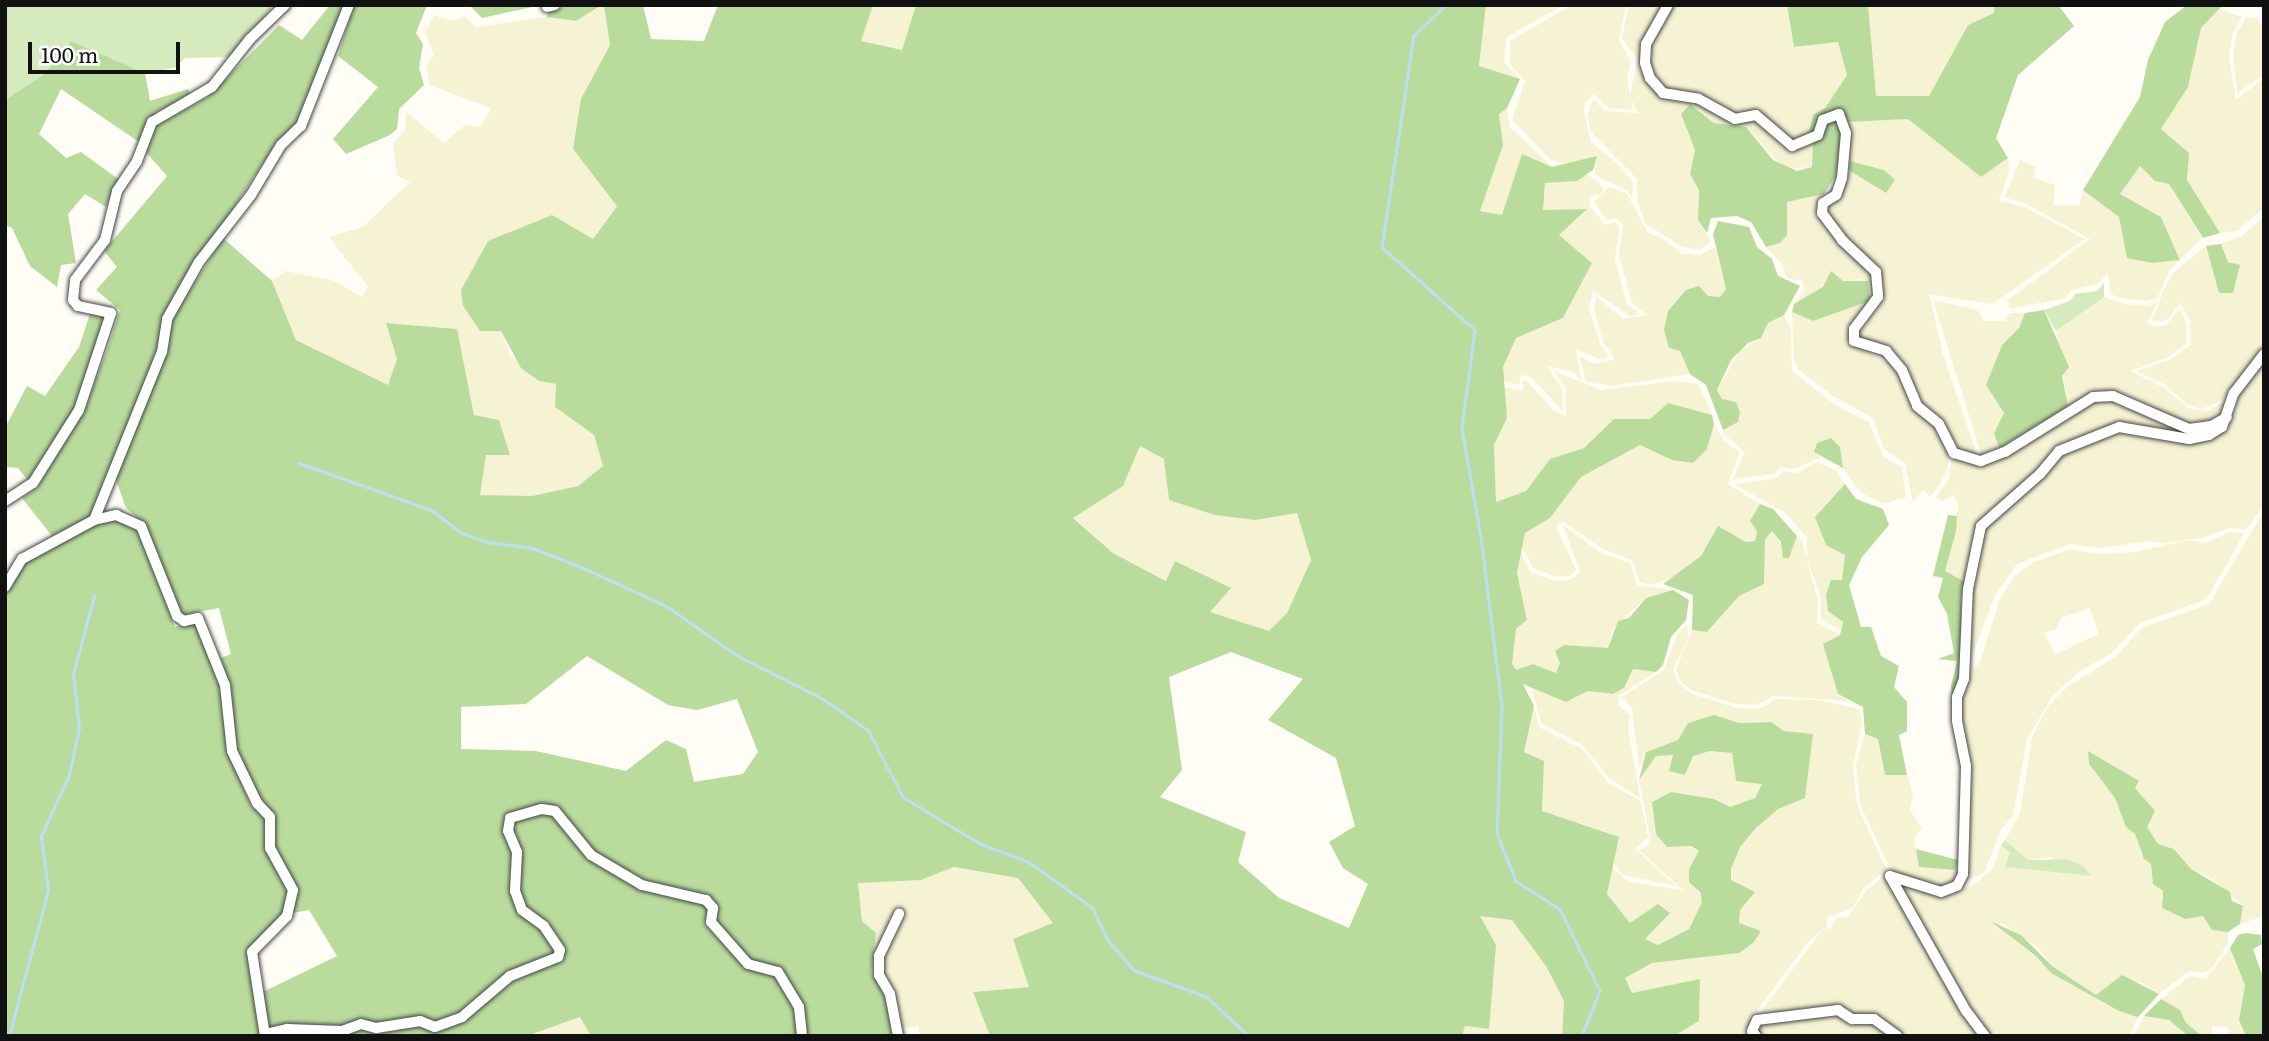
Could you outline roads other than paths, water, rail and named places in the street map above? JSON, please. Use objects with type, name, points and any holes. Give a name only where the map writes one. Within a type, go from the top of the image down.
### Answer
[{"type":"street","points":[[5,501],[33,483],[79,410],[111,313],[78,306],[73,300],[75,280],[105,240],[117,191],[137,161],[152,122],[212,87],[250,39],[285,5]]},
{"type":"street","points":[[94,520],[162,352],[167,319],[199,262],[251,195],[281,145],[301,126],[349,5]]},
{"type":"street","points":[[1668,5],[1646,44],[1645,63],[1650,78],[1663,93],[1699,99],[1735,119],[1756,115],[1792,146],[1818,135],[1823,120],[1839,114],[1846,133],[1842,178],[1836,195],[1824,202],[1822,213],[1842,240],[1876,272],[1878,297],[1854,329],[1854,341],[1886,352],[1902,370],[1917,406],[1940,424],[1954,453],[1981,461],[2005,452],[2093,397],[2113,396],[2189,429],[2211,426],[2227,416]]},
{"type":"street","points":[[1985,1036],[1966,1011],[1890,876],[1941,892],[1957,886],[1963,874],[1966,766],[1957,721],[1957,697],[1964,679],[1968,589],[1981,526],[2040,474],[2059,451],[2119,427],[2189,439],[2209,435],[2227,416],[2234,393],[2264,354]]},
{"type":"street","points":[[5,587],[22,559],[94,520],[116,515],[141,526],[177,617],[184,621],[198,618],[218,659],[232,751],[257,803],[270,817],[270,848],[293,890],[287,916],[252,952],[265,1035],[287,1029],[342,1031],[361,1024],[376,1028],[420,1021],[435,1027],[447,1024],[481,1003],[510,976],[558,957],[560,950],[544,926],[517,901],[517,852],[508,831],[510,818],[542,809],[555,811],[591,855],[642,885],[706,900],[713,908],[711,922],[748,964],[778,972],[799,1007],[802,1036]]},
{"type":"street","points":[[898,1036],[890,993],[879,975],[879,956],[900,914]]},
{"type":"street","points":[[1756,1036],[1752,1031],[1757,1020],[1838,1010],[1852,1019],[1874,1019],[1897,1036]]},
{"type":"waterway","points":[[1446,5],[1414,36],[1382,247],[1475,330],[1462,428],[1481,537],[1502,705],[1497,833],[1516,881],[1560,909],[1600,991],[1582,1036]]},
{"type":"waterway","points":[[299,463],[432,510],[460,532],[488,542],[533,548],[579,566],[668,607],[738,656],[825,700],[869,731],[903,797],[979,843],[1029,862],[1093,908],[1108,940],[1134,970],[1207,997],[1249,1036]]},
{"type":"waterway","points":[[9,1036],[48,890],[41,836],[69,775],[79,728],[73,674],[94,596]]}]
